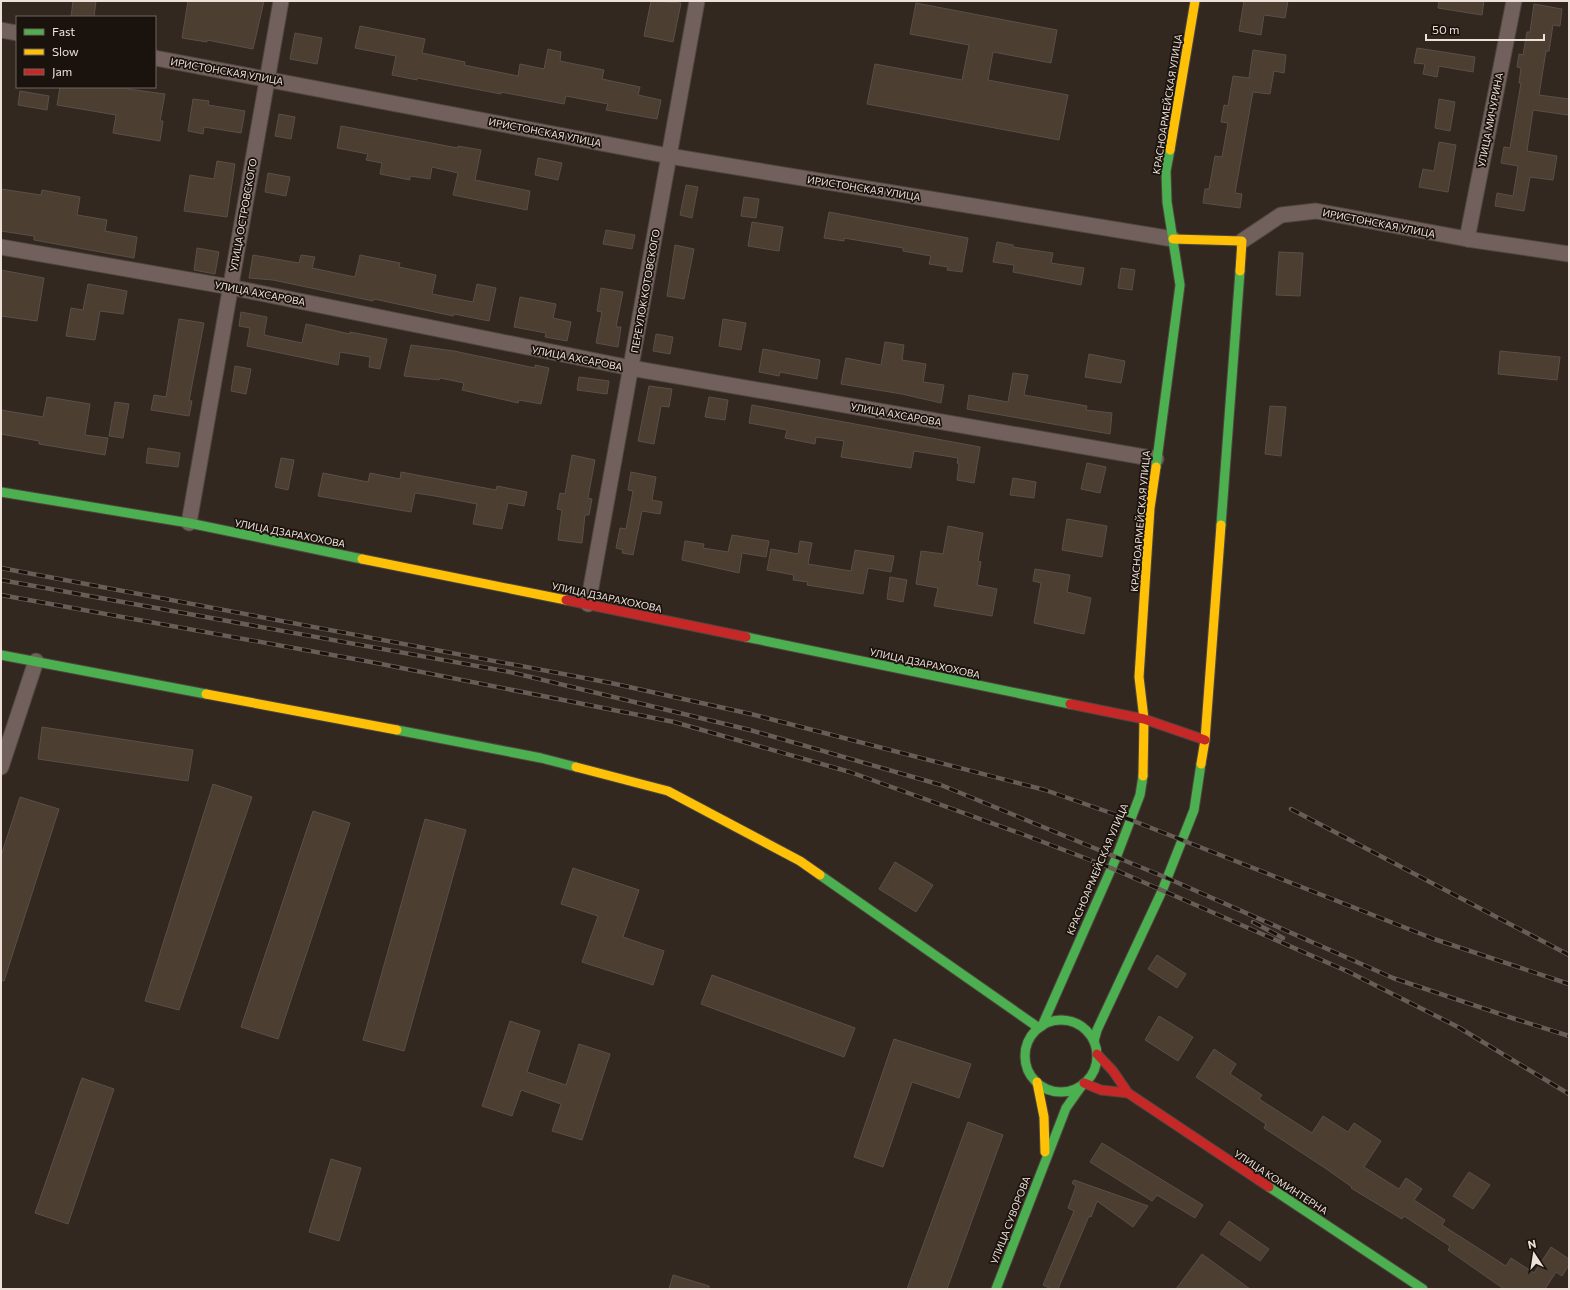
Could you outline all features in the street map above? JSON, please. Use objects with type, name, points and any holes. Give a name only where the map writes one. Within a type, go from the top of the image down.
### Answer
[{"type":"street","name":"УЛИЦА ОСТРОВСКОГО","points":[[188,524],[266,78],[281,1]]},
{"type":"street","name":"ПЕРЕУЛОК КОТОВСКОГО","points":[[588,604],[697,1]]},
{"type":"street","name":"КРАСНОАРМЕЙСКАЯ УЛИЦА","points":[[1026,1048],[1029,1039],[1040,1027],[1116,858],[1140,795],[1144,769],[1144,719],[1139,677],[1150,508],[1180,285],[1167,202],[1166,171],[1195,1]]},
{"type":"street","name":"УЛИЦА МИЧУРИНА","points":[[1467,239],[1514,1]]},
{"type":"street","points":[[1,30],[16,33]]},
{"type":"street","name":"ИРИСТОНСКАЯ УЛИЦА","points":[[156,58],[669,156],[1173,239],[1242,241],[1281,215],[1316,211],[1467,239],[1569,254]]},
{"type":"street","points":[[1094,1041],[1097,1030],[1162,891],[1194,810],[1205,740],[1242,241]]},
{"type":"street","name":"УЛИЦА АХСАРОВА","points":[[1,247],[230,287],[631,368],[1156,459]]},
{"type":"street","name":"УЛИЦА ДЗАРАХОХОВА","points":[[1,492],[188,524],[588,604],[1144,719],[1205,740]]},
{"type":"street","points":[[1,655],[541,758],[668,791],[800,861],[999,1001],[1040,1027],[1057,1020],[1069,1021],[1084,1028],[1094,1041],[1097,1054],[1094,1070],[1084,1083],[1072,1090],[1060,1091],[1048,1089],[1037,1082],[1027,1067],[1026,1048],[1018,1035]]},
{"type":"street","points":[[1,767],[36,661]]},
{"type":"street","points":[[999,1001],[1010,1021]]},
{"type":"street","name":"УЛИЦА КОМИНТЕРНА","points":[[1097,1054],[1113,1071],[1128,1093],[1423,1289]]},
{"type":"street","name":"УЛИЦА СУВОРОВА","points":[[1037,1082],[1044,1117],[1046,1158]]},
{"type":"street","name":"УЛИЦА КОМИНТЕРНА","points":[[1084,1083],[1101,1090],[1128,1093]]},
{"type":"street","name":"УЛИЦА СУВОРОВА","points":[[996,1289],[1066,1108],[1084,1083]]},
{"type":"building","points":[[73,1],[96,1],[94,16],[71,16]]},
{"type":"building","points":[[188,1],[264,1],[253,49],[207,40],[207,42],[182,38]]},
{"type":"building","points":[[651,1],[681,3],[673,42],[644,36]]},
{"type":"building","points":[[1244,1],[1288,1],[1285,18],[1264,15],[1261,35],[1239,31]]},
{"type":"building","points":[[1439,1],[1484,1],[1482,15],[1438,8]]},
{"type":"building","points":[[916,3],[1057,30],[1051,63],[993,52],[988,80],[1068,95],[1059,140],[867,104],[875,64],[962,80],[969,45],[910,34]]},
{"type":"building","points":[[1534,4],[1562,9],[1560,26],[1553,25],[1549,51],[1546,51],[1539,95],[1569,99],[1569,108],[1568,115],[1533,110],[1527,151],[1557,156],[1553,180],[1530,177],[1524,211],[1495,206],[1497,193],[1513,196],[1518,166],[1501,163],[1504,147],[1510,148],[1521,83],[1519,83],[1521,68],[1517,67],[1519,54],[1523,55],[1527,32],[1530,32]]},
{"type":"building","points":[[360,26],[425,39],[422,53],[465,62],[464,65],[518,76],[520,64],[544,69],[548,49],[561,52],[560,61],[604,70],[602,79],[640,87],[638,95],[661,100],[657,119],[606,110],[608,104],[566,96],[564,104],[501,92],[501,94],[417,78],[417,80],[392,75],[396,56],[355,48]]},
{"type":"building","points":[[295,33],[322,38],[317,64],[290,59]]},
{"type":"building","points":[[1417,48],[1475,57],[1473,72],[1439,66],[1437,77],[1423,74],[1425,64],[1414,63]]},
{"type":"building","points":[[1253,50],[1286,55],[1284,73],[1274,71],[1270,94],[1253,92],[1235,193],[1242,194],[1240,208],[1203,203],[1205,189],[1209,189],[1215,156],[1222,157],[1228,123],[1221,122],[1224,105],[1228,106],[1233,76],[1249,78]]},
{"type":"building","points":[[60,88],[128,88],[165,94],[160,121],[163,121],[160,141],[113,133],[116,115],[57,105]]},
{"type":"building","points":[[20,91],[49,96],[47,110],[18,105]]},
{"type":"building","points":[[193,99],[209,101],[208,105],[245,111],[241,133],[204,127],[203,134],[188,131]]},
{"type":"building","points":[[1439,99],[1455,102],[1450,131],[1435,128]]},
{"type":"building","points":[[279,114],[295,117],[291,139],[275,136]]},
{"type":"building","points":[[341,126],[458,148],[458,146],[481,150],[475,180],[530,191],[527,210],[453,195],[458,173],[432,167],[430,179],[410,176],[410,180],[380,174],[382,163],[366,160],[368,154],[337,148]]},
{"type":"building","points":[[1439,142],[1456,145],[1448,192],[1419,187],[1423,169],[1434,171]]},
{"type":"building","points":[[538,158],[562,163],[558,180],[535,175]]},
{"type":"building","points":[[217,161],[235,164],[227,217],[184,211],[190,175],[214,179]]},
{"type":"building","points":[[268,173],[290,177],[286,196],[265,192]]},
{"type":"building","points":[[686,185],[698,187],[692,218],[680,215]]},
{"type":"building","points":[[1,189],[41,195],[42,190],[80,197],[77,215],[107,220],[105,231],[137,237],[134,258],[34,240],[34,236],[1,231]]},
{"type":"building","points":[[744,197],[759,199],[756,218],[741,216]]},
{"type":"building","points":[[829,212],[968,238],[962,272],[947,270],[948,267],[929,264],[931,256],[903,251],[903,248],[844,238],[844,241],[824,238]]},
{"type":"building","points":[[752,222],[783,227],[779,251],[748,246]]},
{"type":"building","points":[[606,230],[635,235],[632,249],[603,244]]},
{"type":"building","points":[[997,242],[1013,245],[1013,247],[1053,253],[1051,263],[1084,268],[1081,285],[1013,272],[1014,265],[993,262]]},
{"type":"building","points":[[675,245],[694,249],[684,299],[667,296]]},
{"type":"building","points":[[197,248],[219,252],[215,274],[194,270]]},
{"type":"building","points":[[1279,252],[1303,253],[1300,296],[1276,295]]},
{"type":"building","points":[[253,255],[299,263],[301,255],[315,257],[312,268],[355,277],[360,255],[400,263],[399,267],[436,275],[432,294],[473,302],[477,284],[496,288],[489,321],[454,314],[453,316],[374,299],[373,301],[273,280],[249,278]]},
{"type":"building","points":[[1121,268],[1135,270],[1132,290],[1118,288]]},
{"type":"building","points":[[1,270],[44,278],[37,321],[1,316]]},
{"type":"building","points":[[88,284],[127,291],[123,314],[100,311],[95,340],[66,336],[71,308],[83,310]]},
{"type":"building","points":[[601,288],[623,292],[616,327],[621,327],[618,347],[596,343],[602,312],[597,311]]},
{"type":"building","points":[[520,297],[556,304],[553,318],[571,322],[567,341],[545,337],[546,333],[514,327]]},
{"type":"building","points":[[241,312],[267,317],[264,335],[302,343],[306,324],[350,334],[350,332],[387,339],[380,369],[369,367],[370,357],[340,352],[338,365],[247,346],[250,328],[239,326]]},
{"type":"building","points":[[179,319],[204,323],[189,401],[192,401],[189,416],[151,410],[154,395],[166,397]]},
{"type":"building","points":[[723,319],[746,323],[741,350],[719,346]]},
{"type":"building","points":[[656,334],[673,337],[670,354],[653,351]]},
{"type":"building","points":[[885,342],[904,345],[902,360],[926,364],[923,382],[944,385],[941,403],[902,394],[841,384],[846,358],[881,365]]},
{"type":"building","points":[[411,345],[454,351],[535,368],[535,365],[549,368],[541,404],[519,400],[518,403],[462,390],[464,383],[440,378],[439,380],[404,376]]},
{"type":"building","points":[[763,349],[820,360],[817,379],[780,372],[779,376],[759,372]]},
{"type":"building","points":[[1500,351],[1560,357],[1557,380],[1498,374]]},
{"type":"building","points":[[1089,354],[1125,361],[1121,383],[1085,377]]},
{"type":"building","points":[[235,366],[251,369],[246,394],[231,391]]},
{"type":"building","points":[[1013,373],[1028,375],[1024,395],[1087,406],[1086,410],[1112,413],[1110,434],[967,409],[969,395],[1008,402]]},
{"type":"building","points":[[579,377],[609,381],[607,394],[577,390]]},
{"type":"building","points":[[649,386],[672,389],[669,407],[661,406],[654,444],[638,441]]},
{"type":"building","points":[[47,397],[90,404],[85,435],[108,438],[105,455],[39,444],[39,441],[1,434],[1,410],[43,417]]},
{"type":"building","points":[[709,397],[728,400],[725,420],[705,417]]},
{"type":"building","points":[[115,402],[129,404],[123,438],[109,436]]},
{"type":"building","points":[[752,405],[980,447],[974,483],[957,480],[959,464],[957,463],[958,458],[914,451],[911,468],[841,457],[844,441],[816,437],[815,444],[785,438],[787,430],[749,423]]},
{"type":"building","points":[[1270,406],[1286,407],[1281,456],[1265,454]]},
{"type":"building","points":[[148,448],[180,453],[178,467],[146,463]]},
{"type":"building","points":[[572,455],[595,460],[588,498],[592,499],[589,515],[585,515],[582,543],[558,540],[562,510],[557,509],[560,493],[565,494]]},
{"type":"building","points":[[281,458],[294,460],[288,490],[275,487]]},
{"type":"building","points":[[1087,463],[1106,467],[1100,493],[1081,489]]},
{"type":"building","points":[[401,472],[496,490],[497,486],[527,492],[524,506],[508,503],[502,529],[473,524],[477,504],[435,496],[415,493],[411,512],[318,496],[323,473],[368,482],[370,473],[400,479]]},
{"type":"building","points":[[631,472],[656,477],[652,500],[662,502],[660,514],[642,511],[633,555],[622,553],[623,550],[616,548],[620,528],[626,529],[633,491],[628,490]]},
{"type":"building","points":[[1013,478],[1036,482],[1034,498],[1010,495]]},
{"type":"building","points":[[1067,519],[1107,526],[1102,557],[1062,550]]},
{"type":"building","points":[[948,526],[983,533],[978,561],[981,562],[977,585],[997,589],[992,616],[934,606],[938,588],[916,584],[921,551],[943,554]]},
{"type":"building","points":[[732,535],[769,541],[766,557],[742,553],[739,573],[682,560],[685,541],[704,544],[703,548],[728,552]]},
{"type":"building","points":[[800,541],[812,543],[808,564],[851,571],[855,550],[894,556],[891,572],[868,568],[863,594],[807,585],[808,582],[793,580],[794,575],[767,570],[771,549],[798,554]]},
{"type":"building","points":[[1035,569],[1070,575],[1067,592],[1091,598],[1084,634],[1034,623],[1041,583],[1033,581]]},
{"type":"building","points":[[890,577],[907,580],[903,602],[887,599]]},
{"type":"building","points":[[42,727],[193,750],[188,781],[38,759]]},
{"type":"building","points":[[213,784],[252,797],[179,1010],[145,1001]]},
{"type":"building","points":[[20,797],[59,809],[4,981],[1,980],[1,856]]},
{"type":"building","points":[[313,811],[350,823],[278,1039],[241,1027]]},
{"type":"building","points":[[425,819],[466,830],[404,1051],[363,1040]]},
{"type":"building","points":[[895,862],[933,885],[916,912],[879,889]]},
{"type":"building","points":[[573,868],[639,890],[623,937],[664,951],[653,985],[582,962],[598,916],[561,904]]},
{"type":"building","points":[[1157,955],[1186,974],[1177,988],[1148,969]]},
{"type":"building","points":[[712,975],[855,1028],[844,1057],[701,1004]]},
{"type":"building","points":[[1159,1016],[1193,1037],[1178,1061],[1145,1040]]},
{"type":"building","points":[[510,1021],[540,1031],[527,1072],[566,1085],[579,1044],[610,1054],[582,1140],[552,1131],[561,1104],[521,1090],[512,1116],[482,1106]]},
{"type":"building","points":[[894,1039],[971,1064],[959,1098],[912,1082],[883,1167],[854,1157]]},
{"type":"building","points":[[1214,1049],[1236,1064],[1230,1074],[1262,1095],[1259,1099],[1312,1133],[1323,1116],[1348,1132],[1354,1123],[1381,1141],[1364,1167],[1399,1189],[1406,1178],[1422,1189],[1414,1200],[1445,1220],[1442,1225],[1506,1266],[1511,1258],[1534,1273],[1551,1247],[1569,1259],[1569,1265],[1562,1276],[1556,1272],[1545,1289],[1504,1289],[1448,1250],[1450,1246],[1404,1216],[1402,1219],[1351,1188],[1352,1187],[1325,1168],[1264,1128],[1266,1124],[1196,1077]]},
{"type":"building","points":[[82,1078],[114,1089],[68,1224],[35,1213]]},
{"type":"building","points":[[968,1122],[1003,1135],[947,1289],[907,1289]]},
{"type":"building","points":[[1102,1143],[1203,1205],[1195,1218],[1157,1195],[1152,1201],[1090,1162]]},
{"type":"building","points":[[331,1159],[361,1168],[339,1241],[309,1232]]},
{"type":"building","points":[[1469,1172],[1490,1185],[1473,1209],[1453,1196]]},
{"type":"building","points":[[1074,1180],[1148,1206],[1133,1227],[1097,1201],[1091,1217],[1089,1216],[1058,1289],[1051,1289],[1043,1285],[1074,1211],[1068,1208],[1076,1186],[1072,1183]]},
{"type":"building","points":[[1229,1221],[1269,1249],[1260,1261],[1220,1234]]},
{"type":"building","points":[[1202,1254],[1250,1289],[1176,1289]]},
{"type":"building","points":[[673,1275],[709,1286],[709,1289],[669,1289]]},
{"type":"railway","points":[[1,568],[611,683],[751,714],[1045,790],[1131,820],[1434,939],[1569,984]]},
{"type":"railway","points":[[1,580],[510,672],[750,730],[941,785],[1167,878],[1393,978],[1569,1036]]},
{"type":"railway","points":[[1,595],[371,662],[674,722],[850,772],[1022,834],[1111,868],[1349,972]]},
{"type":"railway","points":[[1291,809],[1569,955]]},
{"type":"railway","points":[[1253,922],[1283,938]]},
{"type":"railway","points":[[1345,970],[1458,1027],[1569,1094]]},
{"type":"traffic: fast","points":[[1156,467],[1180,285],[1167,202],[1166,171],[1170,150]]},
{"type":"traffic: fast","points":[[1221,525],[1240,271]]},
{"type":"traffic: fast","points":[[1,492],[189,523],[362,559]]},
{"type":"traffic: fast","points":[[746,637],[1070,704]]},
{"type":"traffic: fast","points":[[1,655],[206,694]]},
{"type":"traffic: fast","points":[[397,730],[541,758],[576,767]]},
{"type":"traffic: fast","points":[[1094,1041],[1097,1030],[1162,891],[1194,810],[1201,764]]},
{"type":"traffic: fast","points":[[1042,1026],[1116,858],[1140,795],[1143,776]]},
{"type":"traffic: fast","points":[[820,875],[1039,1028]]},
{"type":"traffic: fast","points":[[1061,1020],[1081,1026],[1091,1036],[1097,1056],[1091,1076],[1081,1086],[1061,1092],[1041,1086],[1031,1076],[1025,1056],[1031,1036],[1041,1026],[1061,1020]]},
{"type":"traffic: fast","points":[[996,1289],[1066,1108],[1083,1084]]},
{"type":"traffic: fast","points":[[1269,1187],[1423,1289]]},
{"type":"traffic: slow","points":[[1170,150],[1195,1]]},
{"type":"traffic: slow","points":[[1173,239],[1242,241],[1240,271]]},
{"type":"traffic: slow","points":[[1143,776],[1144,719],[1139,677],[1150,508],[1156,467]]},
{"type":"traffic: slow","points":[[1201,764],[1205,740],[1221,525]]},
{"type":"traffic: slow","points":[[362,559],[566,600]]},
{"type":"traffic: slow","points":[[206,694],[397,730]]},
{"type":"traffic: slow","points":[[576,767],[668,791],[800,861],[820,875]]},
{"type":"traffic: slow","points":[[1037,1082],[1044,1117],[1045,1152]]},
{"type":"traffic: jam","points":[[566,600],[746,637]]},
{"type":"traffic: jam","points":[[1070,704],[1144,719],[1205,740]]},
{"type":"traffic: jam","points":[[1097,1054],[1113,1071],[1128,1093],[1269,1187]]},
{"type":"traffic: jam","points":[[1084,1083],[1101,1090],[1128,1093]]}]
